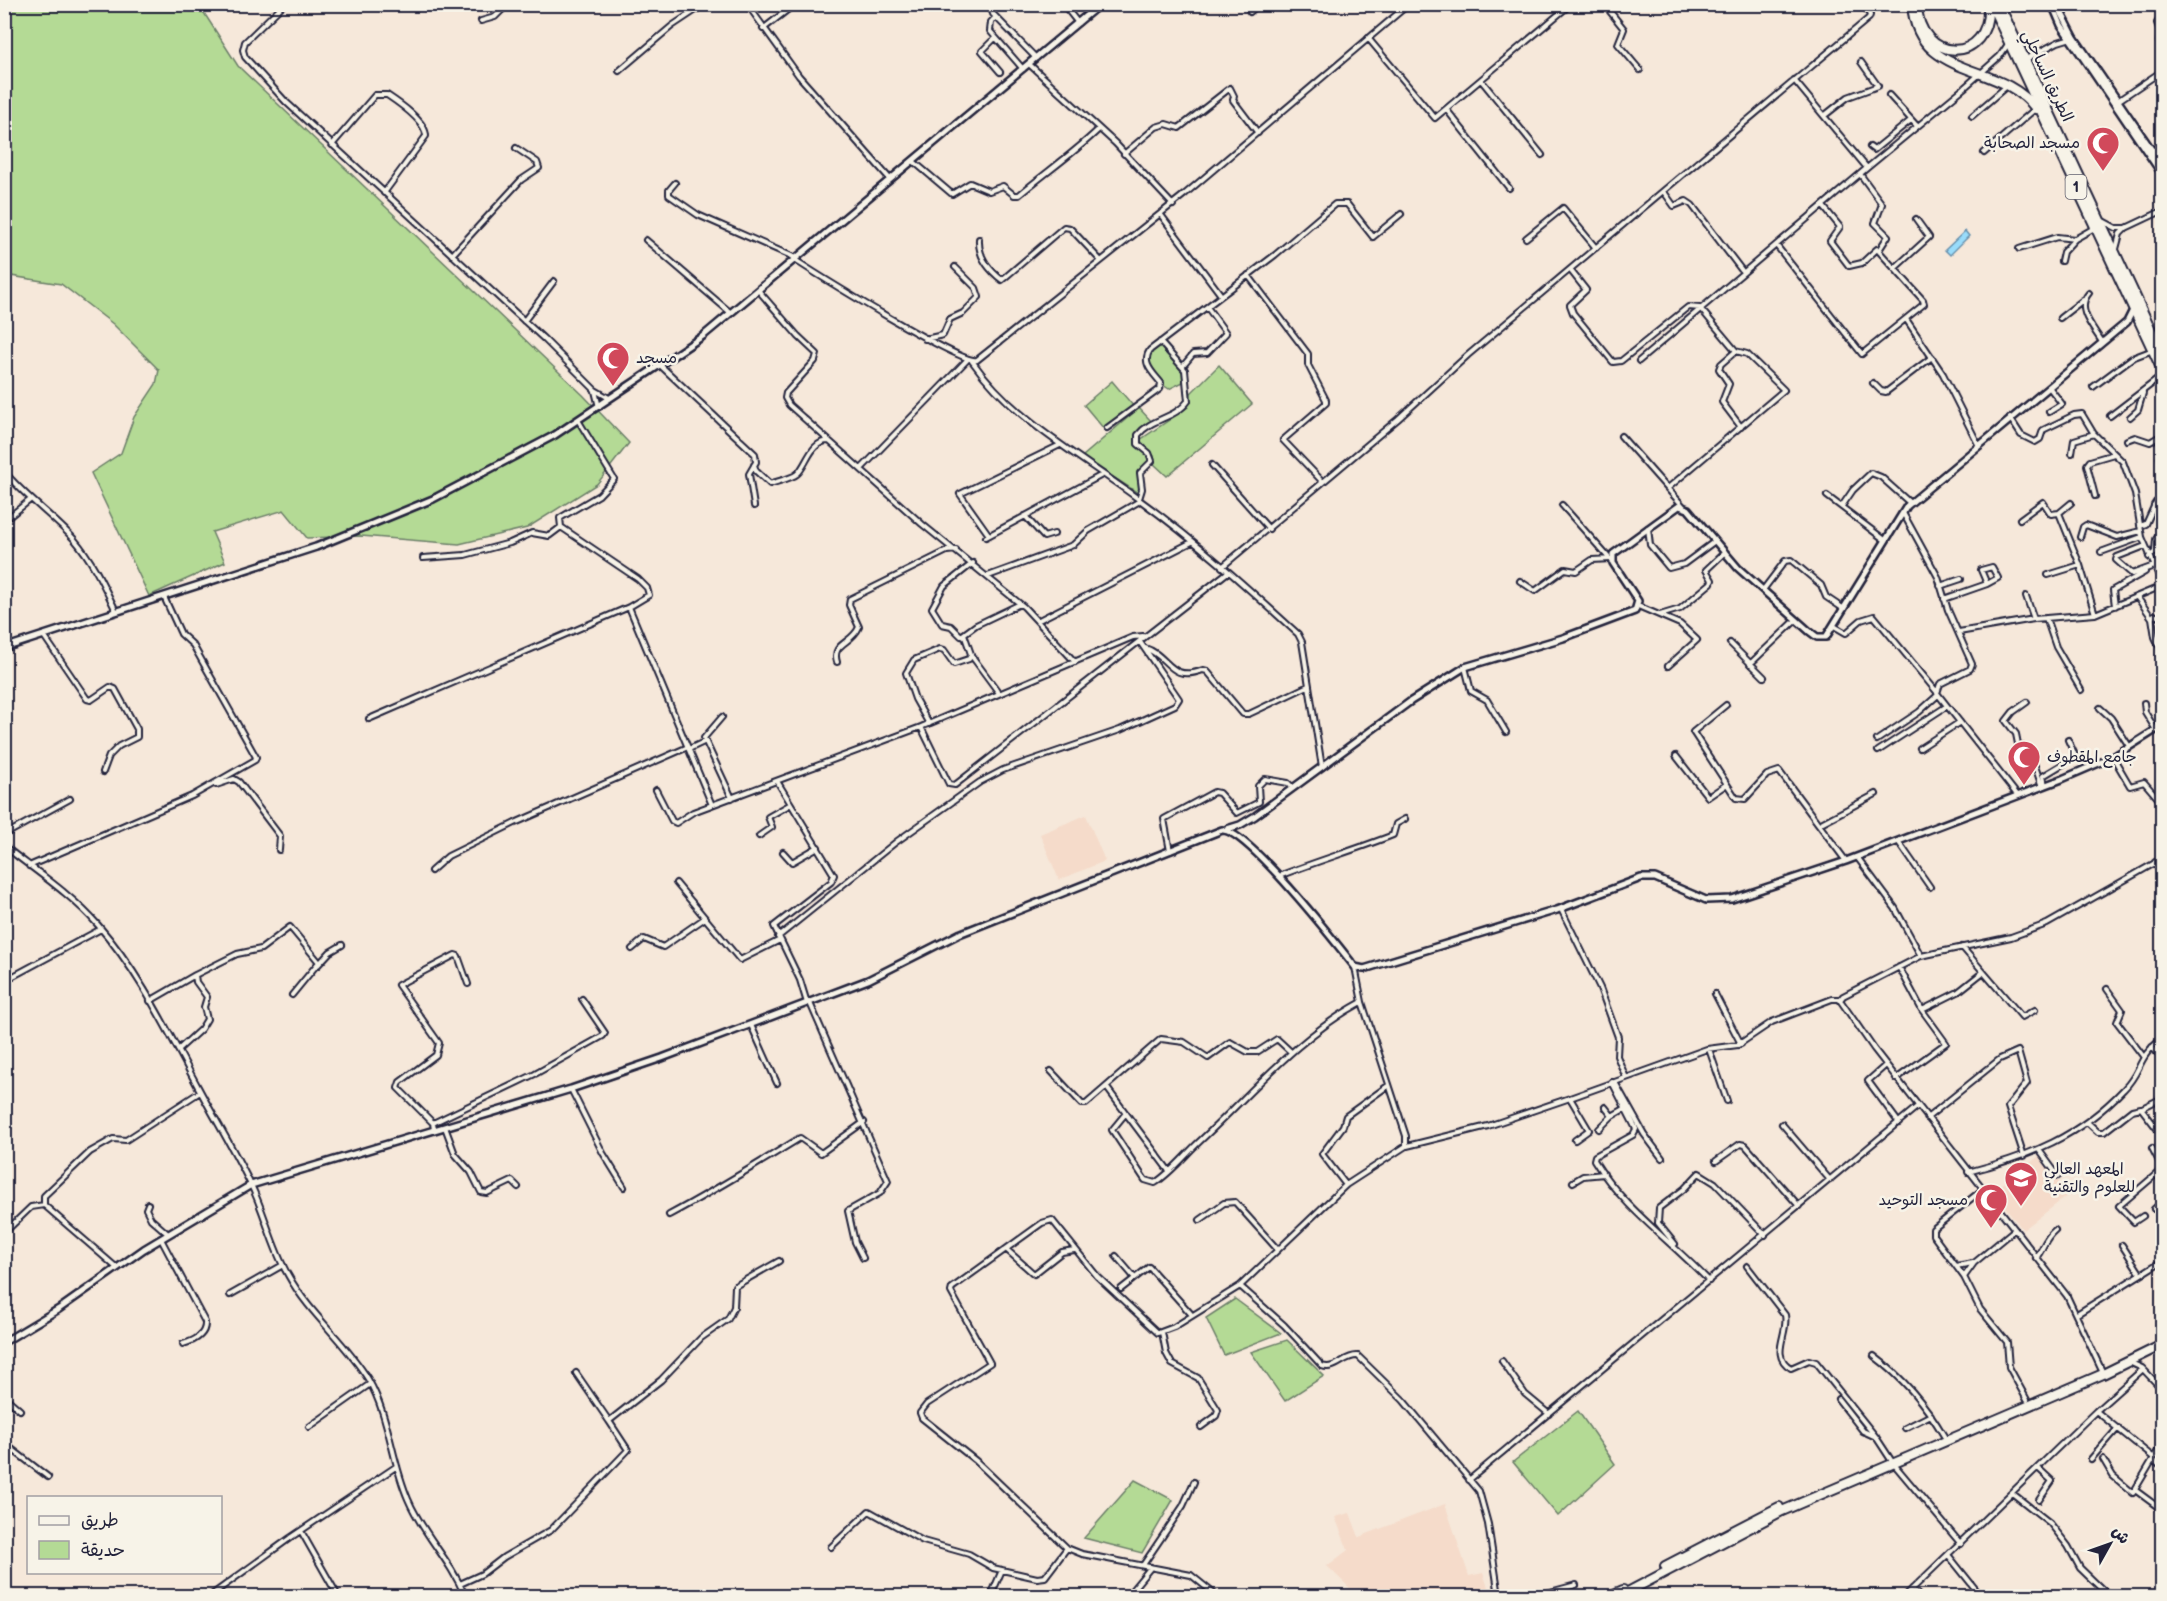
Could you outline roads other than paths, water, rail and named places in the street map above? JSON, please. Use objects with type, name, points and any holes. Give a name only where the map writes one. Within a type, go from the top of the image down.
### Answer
[{"type":"highway","points":[[1912,4],[1916,26],[1929,47],[1949,62],[2008,85],[2036,108],[2046,121]]},
{"type":"highway","points":[[1917,4],[1920,23],[1925,33],[1940,48],[1954,50],[1967,47],[1981,37],[1988,20],[1989,4]]},
{"type":"highway","name":"الطريق الساحلي","points":[[1989,4],[2163,370]]},
{"type":"highway","name":"الطريق الساحلي","points":[[1999,4],[2163,353]]},
{"type":"highway","points":[[2102,1372],[2163,1345]]},
{"type":"highway","points":[[1609,1596],[1764,1514],[2148,1352]]},
{"type":"highway","points":[[1620,1596],[1782,1511],[1944,1436],[2027,1400],[2067,1386]]},
{"type":"street","points":[[284,4],[245,42],[244,55],[277,93],[332,145],[524,321],[595,390],[613,399]]},
{"type":"street","points":[[481,21],[495,17],[508,4]]},
{"type":"street","points":[[619,70],[672,26],[705,4]]},
{"type":"street","points":[[747,4],[830,114],[890,180]]},
{"type":"street","points":[[763,28],[795,4]]},
{"type":"street","points":[[997,4],[992,11],[1036,58]]},
{"type":"street","points":[[1063,4],[1078,23]]},
{"type":"street","points":[[4,648],[316,547],[393,516],[472,480],[599,408],[661,366],[731,313],[1100,4]]},
{"type":"street","points":[[1250,12],[1259,4]]},
{"type":"street","points":[[972,362],[1161,215],[1409,4]]},
{"type":"street","points":[[1368,38],[1436,117],[1570,4]]},
{"type":"street","points":[[1604,4],[1624,29],[1618,44],[1640,70]]},
{"type":"street","points":[[1222,567],[1869,18],[1870,15],[1863,4]]},
{"type":"street","points":[[2052,4],[2072,38],[2163,174]]},
{"type":"street","points":[[2057,4],[2072,38],[2119,100],[2163,165]]},
{"type":"street","points":[[996,16],[989,27],[994,38],[1023,69]]},
{"type":"street","points":[[2163,16],[2157,22],[2161,32],[2159,40],[2163,42]]},
{"type":"street","points":[[994,38],[982,51],[1000,72]]},
{"type":"street","points":[[2024,60],[2058,42],[2072,38]]},
{"type":"street","points":[[1639,361],[1979,74],[2002,54],[2008,42]]},
{"type":"street","points":[[1824,116],[1848,97],[1878,86],[1861,62]]},
{"type":"street","points":[[1029,64],[1124,154],[1173,205]]},
{"type":"street","points":[[2119,100],[2163,70]]},
{"type":"street","points":[[1481,80],[1542,155]]},
{"type":"street","points":[[1794,80],[1868,168]]},
{"type":"street","points":[[1972,116],[2008,85]]},
{"type":"street","points":[[1124,154],[1156,127],[1166,124],[1179,128],[1230,88],[1234,96],[1233,100],[1258,133]]},
{"type":"street","points":[[332,145],[375,95],[387,95],[414,117],[425,129],[426,136],[384,193]]},
{"type":"street","points":[[1889,95],[1917,126]]},
{"type":"street","points":[[1984,153],[2036,108]]},
{"type":"street","points":[[1446,109],[1509,188]]},
{"type":"street","points":[[1870,147],[1874,150],[1881,146],[1911,120]]},
{"type":"street","points":[[913,161],[952,194],[970,183],[989,191],[1003,186],[1014,195],[1019,195],[1046,171],[1058,166],[1098,130]]},
{"type":"street","points":[[2152,151],[2163,144]]},
{"type":"street","points":[[452,255],[521,180],[539,168],[537,162],[516,148]]},
{"type":"street","points":[[1823,206],[1840,227],[1830,241],[1849,266],[1857,266],[1873,251],[1879,250],[1888,236],[1875,223],[1882,204],[1860,174]]},
{"type":"street","points":[[675,183],[669,190],[669,195],[698,215],[796,260],[925,339],[972,362],[997,390],[1060,445],[1139,499],[1228,572],[1301,638],[1322,766]]},
{"type":"street","points":[[1664,192],[1674,206],[1686,201],[1692,205],[1743,272]]},
{"type":"street","points":[[1107,428],[1160,388],[1161,383],[1146,359],[1150,350],[1340,202],[1351,208],[1373,237],[1401,214]]},
{"type":"street","points":[[1526,238],[1563,208],[1596,248]]},
{"type":"street","points":[[2115,253],[2120,234],[2126,228],[2163,211]]},
{"type":"street","points":[[1161,215],[1221,295]]},
{"type":"street","points":[[1895,268],[1929,237],[1917,219]]},
{"type":"street","points":[[2100,219],[2108,226],[2126,228]]},
{"type":"street","points":[[979,239],[978,250],[981,256],[1002,280],[1064,227],[1070,228],[1101,261]]},
{"type":"street","points":[[2061,261],[2063,252],[2075,238],[2096,227]]},
{"type":"street","points":[[2019,249],[2057,237],[2075,238]]},
{"type":"street","points":[[646,240],[731,313]]},
{"type":"street","points":[[1776,245],[1862,354],[1906,320],[1924,302],[1879,250]]},
{"type":"street","points":[[925,339],[943,335],[950,319],[963,313],[979,297],[978,291],[955,267]]},
{"type":"street","points":[[1570,270],[1586,290],[1570,305],[1573,313],[1616,363],[1688,307],[1700,308],[1736,351],[1747,354],[1784,390],[1668,488]]},
{"type":"street","points":[[1248,275],[1308,354],[1308,365],[1326,400],[1326,403],[1283,440],[1322,481]]},
{"type":"street","points":[[524,321],[554,281]]},
{"type":"street","points":[[758,290],[817,354],[815,361],[786,393],[785,398],[789,405],[922,524],[973,563],[1020,604],[1075,662]]},
{"type":"street","points":[[2060,318],[2084,300],[2089,292]]},
{"type":"street","points":[[2084,300],[2084,313],[2102,342]]},
{"type":"street","points":[[1621,436],[1763,591],[1821,638],[1829,634],[1902,512],[1910,503],[2010,417],[2127,322],[2132,316],[2132,306]]},
{"type":"street","points":[[1183,366],[1191,355],[1207,353],[1225,336],[1225,329],[1207,307]]},
{"type":"street","points":[[1906,320],[1932,357],[1978,444]]},
{"type":"street","points":[[2127,322],[2134,322],[2143,328]]},
{"type":"street","points":[[987,576],[1073,545],[1088,531],[1134,505],[1139,499],[1142,489],[1140,473],[1152,461],[1149,453],[1138,444],[1138,435],[1161,420],[1172,416],[1186,404],[1188,397],[1183,366],[1160,342]]},
{"type":"street","points":[[2093,387],[2133,358],[2154,350]]},
{"type":"street","points":[[1736,351],[1719,369],[1729,384],[1722,402],[1741,427]]},
{"type":"street","points":[[1873,383],[1881,391],[1886,392],[1932,357]]},
{"type":"street","points":[[861,469],[967,360]]},
{"type":"street","points":[[661,366],[755,454],[757,458],[749,474],[753,506]]},
{"type":"street","points":[[2110,416],[2161,377]]},
{"type":"street","points":[[2130,417],[2138,410],[2142,394],[2161,377]]},
{"type":"street","points":[[2049,386],[2062,404],[2049,412]]},
{"type":"street","points":[[595,390],[599,408]]},
{"type":"street","points":[[1959,632],[2034,619],[2095,614],[2163,584],[2142,537],[2131,480],[2123,462],[2094,434],[2080,413],[2043,430],[2040,439],[2035,442],[2021,435],[2010,417]]},
{"type":"street","points":[[369,719],[629,607],[647,597],[647,588],[561,527],[560,519],[588,503],[614,481],[612,473],[578,420]]},
{"type":"street","points":[[2072,453],[2074,440],[2094,434]]},
{"type":"street","points":[[2127,440],[2135,437],[2151,442],[2163,435]]},
{"type":"street","points":[[754,465],[756,471],[770,484],[797,474],[813,449],[822,442],[829,441]]},
{"type":"street","points":[[1060,445],[960,494],[988,536],[1102,475]]},
{"type":"street","points":[[2095,496],[2087,465],[2090,461],[2114,453]]},
{"type":"street","points":[[1212,465],[1269,529]]},
{"type":"street","points":[[4,471],[30,500],[80,547],[97,569],[117,611]]},
{"type":"street","points":[[1842,506],[1853,490],[1871,473],[1881,477],[1910,503]]},
{"type":"street","points":[[1827,496],[1885,540]]},
{"type":"street","points":[[2080,537],[2086,525],[2113,536],[2140,528],[2146,524],[2154,505],[2163,499]]},
{"type":"street","points":[[4,521],[30,500]]},
{"type":"street","points":[[2020,519],[2043,501],[2051,514],[2059,513],[2071,502]]},
{"type":"street","points":[[468,984],[458,956],[455,955],[398,985],[436,1037],[439,1046],[432,1059],[400,1082],[398,1088],[434,1126],[445,1127],[571,1089],[809,1004],[868,980],[975,927],[1170,850],[1240,825],[1419,696],[1465,667],[1563,638],[1633,613],[1638,606],[1637,599],[1610,558],[1562,505]]},
{"type":"street","points":[[2154,505],[2163,509]]},
{"type":"street","points":[[1520,581],[1535,591],[1564,569],[1576,571],[1592,560],[1610,558],[1677,507],[1683,506]]},
{"type":"street","points":[[1877,740],[1919,712],[1937,693],[1940,684],[1972,666],[1940,586],[1902,512]]},
{"type":"street","points":[[2059,513],[2080,565],[2095,614]]},
{"type":"street","points":[[1025,516],[1044,537],[1054,534]]},
{"type":"street","points":[[423,558],[465,555],[510,543],[528,533],[549,536],[561,527]]},
{"type":"street","points":[[1648,528],[1649,543],[1665,566],[1669,568],[1684,564],[1715,541]]},
{"type":"street","points":[[2149,557],[2155,552],[2156,539],[2163,532]]},
{"type":"street","points":[[2113,536],[2113,547]]},
{"type":"street","points":[[2101,552],[2142,537]]},
{"type":"street","points":[[1037,621],[1192,542]]},
{"type":"street","points":[[2145,546],[2117,557],[2116,560],[2132,574],[2154,566]]},
{"type":"street","points":[[837,662],[835,649],[852,639],[859,627],[849,605],[850,599],[947,551],[957,550]]},
{"type":"street","points":[[1660,615],[1677,611],[1711,583],[1712,579],[1706,570],[1725,552]]},
{"type":"street","points":[[1763,591],[1785,561],[1791,560],[1821,585],[1826,597],[1844,609]]},
{"type":"street","points":[[973,563],[944,586],[932,608],[942,624],[951,626],[959,636],[1020,604]]},
{"type":"street","points":[[2048,575],[2080,565]]},
{"type":"street","points":[[1944,599],[1987,584],[1998,578],[1992,567],[1981,570],[1987,584]]},
{"type":"street","points":[[656,790],[674,823],[712,805],[929,724],[1133,637],[1143,636],[1181,610],[1228,572]]},
{"type":"street","points":[[2115,606],[2113,590],[2145,572]]},
{"type":"street","points":[[1940,586],[1961,579]]},
{"type":"street","points":[[2026,596],[2034,619]]},
{"type":"street","points":[[164,597],[181,634],[193,645],[256,756],[253,762],[223,777],[212,786]]},
{"type":"street","points":[[2137,597],[2152,618],[2155,637],[2163,652]]},
{"type":"street","points":[[1638,606],[1682,626],[1697,640],[1668,666]]},
{"type":"street","points":[[629,607],[712,805]]},
{"type":"street","points":[[2152,618],[2154,615],[2163,618]]},
{"type":"street","points":[[1834,626],[1846,633],[1861,620],[1874,616],[2018,796]]},
{"type":"street","points":[[2046,618],[2056,647],[2081,690]]},
{"type":"street","points":[[1750,664],[1796,620]]},
{"type":"street","points":[[963,633],[971,654],[999,693]]},
{"type":"street","points":[[44,636],[87,699],[91,700],[110,687],[115,689],[137,729],[137,737],[119,746],[109,756],[103,772]]},
{"type":"street","points":[[921,727],[949,784],[954,785],[1140,642],[1143,636]]},
{"type":"street","points":[[676,883],[740,960],[779,939],[896,842],[980,782],[998,772],[1120,730],[1175,705],[1179,699],[1174,689],[1140,642]]},
{"type":"street","points":[[1730,643],[1764,677]]},
{"type":"street","points":[[1144,648],[1150,649],[1172,669],[1190,674],[1207,671],[1243,714],[1249,714],[1308,686]]},
{"type":"street","points":[[929,724],[906,676],[913,661],[940,649],[944,650],[954,664],[969,659],[971,654]]},
{"type":"street","points":[[1465,667],[1472,691],[1487,700],[1506,732]]},
{"type":"street","points":[[2027,702],[2006,720],[2016,734],[2019,744],[2030,751],[2044,786]]},
{"type":"street","points":[[2144,703],[2145,712],[2156,730]]},
{"type":"street","points":[[1726,705],[1693,732],[1736,798],[1744,800],[1767,775],[1779,771],[1821,823],[1846,861]]},
{"type":"street","points":[[1878,751],[1947,706]]},
{"type":"street","points":[[2100,708],[2110,718],[2129,746]]},
{"type":"street","points":[[722,717],[705,735],[732,798]]},
{"type":"street","points":[[1920,748],[1960,722]]},
{"type":"street","points":[[1355,967],[1364,969],[1561,909],[1641,878],[1655,878],[1695,896],[1719,901],[1846,861],[2044,786],[2113,757],[2163,726]]},
{"type":"street","points":[[2044,786],[2043,776],[2073,758],[2074,753],[2068,740]]},
{"type":"street","points":[[431,871],[448,856],[515,823],[706,741]]},
{"type":"street","points":[[1676,756],[1708,797],[1726,784]]},
{"type":"street","points":[[2113,757],[2130,786],[2144,782],[2163,802]]},
{"type":"street","points":[[29,866],[212,786],[234,779],[239,782],[280,836],[279,850]]},
{"type":"street","points":[[1170,850],[1165,819],[1214,792],[1219,793],[1237,813],[1259,802],[1258,786],[1264,779],[1288,783],[1293,788]]},
{"type":"street","points":[[777,781],[833,872],[833,878],[774,926],[864,1122],[888,1183],[880,1193],[848,1211],[854,1236],[863,1257]]},
{"type":"street","points":[[1821,823],[1876,794]]},
{"type":"street","points":[[4,835],[69,799]]},
{"type":"street","points":[[759,836],[772,827],[768,817],[791,804]]},
{"type":"street","points":[[1279,876],[1322,858],[1344,853],[1393,835],[1396,824],[1406,819]]},
{"type":"street","points":[[1240,825],[1240,838]]},
{"type":"street","points":[[1227,829],[1240,838],[1305,904],[1355,967],[1362,1002],[1406,1136],[1406,1146]]},
{"type":"street","points":[[1898,841],[1930,887]]},
{"type":"street","points":[[4,846],[68,895],[100,928],[126,961],[178,1050],[251,1185],[283,1266],[316,1317],[353,1358],[370,1384],[385,1418],[396,1467],[416,1516],[455,1571],[465,1596]]},
{"type":"street","points":[[783,852],[792,862],[818,847]]},
{"type":"street","points":[[1857,857],[1895,908],[1921,956]]},
{"type":"street","points":[[1218,1596],[1191,1575],[1082,1554],[1067,1548],[976,1461],[920,1415],[927,1404],[990,1363],[951,1290],[1051,1219],[1075,1250],[1154,1332],[1162,1332],[1240,1286],[1346,1185],[1406,1146],[1488,1126],[1709,1048],[1741,1044],[1776,1020],[1832,999],[1840,999],[1921,956],[2011,937],[2047,924],[2163,859]]},
{"type":"street","points":[[2155,862],[2163,875]]},
{"type":"street","points":[[1561,909],[1600,988],[1618,1037],[1617,1056],[1626,1078]]},
{"type":"street","points":[[632,949],[644,939],[663,947],[705,918]]},
{"type":"street","points":[[4,981],[100,928]]},
{"type":"street","points":[[150,1001],[237,954],[261,949],[287,928],[293,930],[308,952],[320,960]]},
{"type":"street","points":[[292,995],[320,960],[342,945]]},
{"type":"street","points":[[1962,947],[2022,1017],[2035,1010]]},
{"type":"street","points":[[1896,1079],[1946,1043],[1922,1010],[1899,967]]},
{"type":"street","points":[[1922,1010],[1958,992],[1982,973]]},
{"type":"street","points":[[178,1050],[201,1029],[207,1019],[204,1007],[207,998],[195,980],[195,975]]},
{"type":"street","points":[[2107,989],[2122,1010],[2117,1022],[2143,1056]]},
{"type":"street","points":[[1715,994],[1741,1044]]},
{"type":"street","points":[[4,1342],[59,1309],[168,1234],[251,1185],[434,1126],[603,1036],[605,1033],[582,999]]},
{"type":"street","points":[[1840,999],[1846,1012],[1896,1079],[2067,1296],[2102,1372]]},
{"type":"street","points":[[1126,1113],[1112,1128],[1145,1180],[1155,1183],[1271,1069],[1332,1019],[1362,1002]]},
{"type":"street","points":[[752,1025],[777,1083]]},
{"type":"street","points":[[1051,1071],[1084,1104],[1107,1088],[1161,1039],[1184,1042],[1208,1058],[1230,1042],[1248,1052],[1257,1052],[1277,1039],[1291,1052]]},
{"type":"street","points":[[1968,1172],[2024,1156],[2058,1142],[2087,1122],[2129,1085],[2143,1056],[2163,1039]]},
{"type":"street","points":[[2152,1047],[2163,1058]]},
{"type":"street","points":[[1709,1048],[1727,1101]]},
{"type":"street","points":[[1927,1118],[2000,1059],[2018,1051],[2027,1083],[2008,1107],[2024,1156]]},
{"type":"street","points":[[1886,1065],[1869,1077],[1868,1081],[1899,1123]]},
{"type":"street","points":[[1613,1081],[1636,1125],[1635,1131],[1594,1157],[1604,1174],[1643,1220],[1677,1248],[1709,1281]]},
{"type":"street","points":[[1613,1081],[1644,1134],[1662,1158]]},
{"type":"street","points":[[1346,1185],[1322,1154],[1343,1126],[1346,1116],[1389,1085]]},
{"type":"street","points":[[1107,1088],[1169,1171]]},
{"type":"street","points":[[571,1089],[603,1153],[624,1187]]},
{"type":"street","points":[[44,1205],[45,1194],[89,1153],[112,1140],[126,1140],[200,1092]]},
{"type":"street","points":[[1570,1098],[1589,1130],[1575,1140]]},
{"type":"street","points":[[2087,1122],[2100,1133],[2108,1130],[2132,1110],[2163,1098]]},
{"type":"street","points":[[1469,1480],[1918,1106]]},
{"type":"street","points":[[1605,1107],[1612,1116]]},
{"type":"street","points":[[1599,1130],[1612,1116],[1626,1108]]},
{"type":"street","points":[[2141,1108],[2158,1130],[2163,1132]]},
{"type":"street","points":[[669,1215],[726,1185],[800,1138],[821,1153],[864,1122]]},
{"type":"street","points":[[1782,1124],[1830,1180]]},
{"type":"street","points":[[445,1127],[455,1154],[471,1172],[481,1192],[487,1193],[512,1181],[518,1187]]},
{"type":"street","points":[[1716,1161],[1732,1147],[1740,1144],[1746,1145],[1799,1206]]},
{"type":"street","points":[[2152,1148],[2160,1163],[2163,1176]]},
{"type":"street","points":[[2039,1150],[2058,1176]]},
{"type":"street","points":[[2143,1216],[2134,1222],[2119,1206],[2160,1171]]},
{"type":"street","points":[[1677,1248],[1658,1223],[1659,1208],[1684,1189],[1699,1173],[1715,1183],[1765,1235]]},
{"type":"street","points":[[1573,1182],[1582,1176],[1604,1174]]},
{"type":"street","points":[[1982,1190],[1933,1229],[1933,1235],[1964,1276],[1980,1308],[2007,1342],[2008,1361],[2027,1400]]},
{"type":"street","points":[[1200,1220],[1224,1203],[1235,1202],[1278,1250]]},
{"type":"street","points":[[2154,1209],[2163,1202]]},
{"type":"street","points":[[148,1204],[146,1209],[148,1215],[168,1234]]},
{"type":"street","points":[[5,1232],[30,1208],[44,1205]]},
{"type":"street","points":[[44,1205],[117,1268]]},
{"type":"street","points":[[1964,1276],[1974,1263],[2014,1230]]},
{"type":"street","points":[[2036,1258],[2042,1251],[2045,1239],[2055,1230]]},
{"type":"street","points":[[161,1239],[205,1322],[205,1330],[200,1336],[183,1344]]},
{"type":"street","points":[[2122,1245],[2140,1273]]},
{"type":"street","points":[[1006,1250],[1034,1274],[1062,1252],[1075,1250]]},
{"type":"street","points":[[1116,1256],[1134,1277]]},
{"type":"street","points":[[609,1421],[661,1380],[701,1338],[728,1320],[733,1310],[735,1286],[779,1261]]},
{"type":"street","points":[[2077,1314],[2140,1273],[2163,1261]]},
{"type":"street","points":[[1956,1266],[1974,1263]]},
{"type":"street","points":[[230,1295],[283,1266]]},
{"type":"street","points":[[1747,1266],[1785,1315],[1786,1326],[1779,1348],[1782,1358],[1791,1368],[1809,1360],[1816,1362],[1876,1437],[1892,1461],[1961,1544]]},
{"type":"street","points":[[1121,1289],[1149,1267],[1192,1315]]},
{"type":"street","points":[[1240,1286],[1289,1330],[1322,1366],[1332,1367],[1354,1355],[1360,1358],[1418,1415],[1481,1494],[1499,1596]]},
{"type":"street","points":[[1162,1332],[1166,1353],[1172,1364],[1198,1378],[1218,1410],[1216,1416],[1201,1428]]},
{"type":"street","points":[[1874,1356],[1893,1370],[1944,1436]]},
{"type":"street","points":[[2140,1356],[2143,1368]]},
{"type":"street","points":[[1502,1361],[1525,1394],[1549,1414]]},
{"type":"street","points":[[2128,1362],[2143,1368],[2163,1389]]},
{"type":"street","points":[[1905,1596],[2143,1368]]},
{"type":"street","points":[[460,1584],[474,1578],[504,1557],[551,1530],[627,1451],[628,1448],[576,1373]]},
{"type":"street","points":[[309,1427],[370,1384]]},
{"type":"street","points":[[4,1396],[20,1410]]},
{"type":"street","points":[[1838,1399],[1863,1431],[1876,1437]]},
{"type":"street","points":[[2096,1411],[2163,1467]]},
{"type":"street","points":[[1905,1428],[1930,1415]]},
{"type":"street","points":[[2091,1459],[2118,1428]]},
{"type":"street","points":[[4,1443],[48,1477]]},
{"type":"street","points":[[2103,1458],[2113,1476],[2131,1494],[2163,1444]]},
{"type":"street","points":[[210,1596],[396,1467]]},
{"type":"street","points":[[2038,1468],[2052,1481],[2038,1500]]},
{"type":"street","points":[[1143,1565],[1182,1506],[1194,1482]]},
{"type":"street","points":[[2135,1490],[2163,1510]]},
{"type":"street","points":[[2012,1493],[2050,1523],[2068,1546],[2080,1568],[2109,1596]]},
{"type":"street","points":[[831,1547],[869,1510],[923,1541],[969,1554],[987,1565],[1002,1570],[1042,1578],[1067,1548]]},
{"type":"street","points":[[301,1531],[338,1596]]},
{"type":"street","points":[[1949,1556],[1981,1596]]},
{"type":"street","points":[[1127,1596],[1152,1567]]},
{"type":"street","points":[[997,1596],[993,1591],[1002,1570]]},
{"type":"street","points":[[1535,1596],[1576,1585]]},
{"type":"street","points":[[1912,1589],[1919,1596]]},
{"type":"water","points":[[1965,231],[1969,236],[1950,255],[1945,250]]},
{"type":"place","name":"مسجد الصحابة","points":[[2103,172]]},
{"type":"place","name":"مسجد","points":[[613,387]]},
{"type":"place","name":"جامع المقطوف","points":[[2024,786]]},
{"type":"place","name":"المعهد العالي للعلوم والتقنية","points":[[2021,1207]]},
{"type":"place","name":"مسجد التوحيد","points":[[1991,1229]]}]
